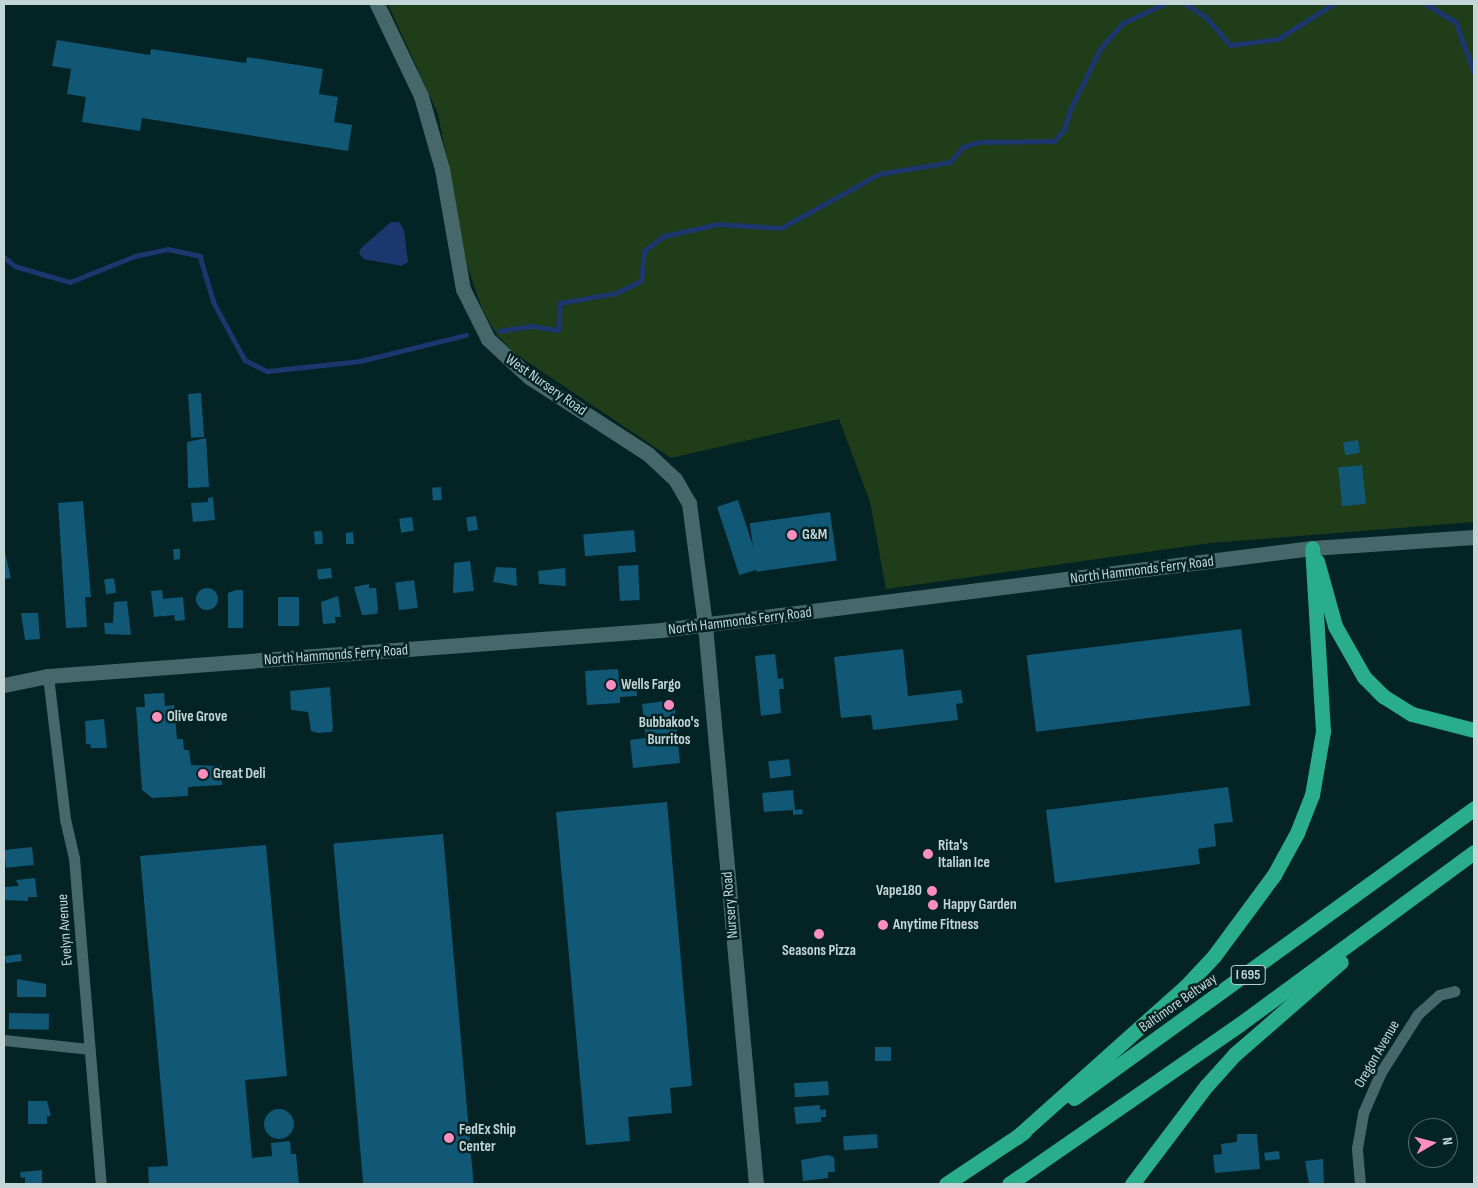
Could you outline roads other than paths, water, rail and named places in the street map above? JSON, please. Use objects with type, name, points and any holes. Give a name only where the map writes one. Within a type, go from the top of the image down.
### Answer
[{"type":"highway","points":[[1312,548],[1335,626],[1364,677],[1384,696],[1412,714],[1474,730]]},
{"type":"highway","points":[[1017,1137],[1185,987],[1214,956],[1274,875],[1297,833],[1312,795],[1323,732],[1312,548]]},
{"type":"highway","name":"Baltimore Beltway","points":[[946,1184],[1017,1137],[1223,993],[1474,808]]},
{"type":"highway","name":"I 695","points":[[1009,1184],[1425,889],[1474,852]]},
{"type":"highway","points":[[1132,1184],[1207,1085],[1235,1054],[1425,889]]},
{"type":"main road","name":"West Nursery Road","points":[[377,4],[421,96],[433,134],[457,266],[472,314],[506,359],[648,454],[675,479],[689,502],[705,625]]},
{"type":"main road","name":"North Hammonds Ferry Road","points":[[4,685],[48,676],[484,646],[705,625],[1312,548],[1474,537]]},
{"type":"main road","name":"Nursery Road","points":[[705,625],[756,1184]]},
{"type":"street","name":"Evelyn Avenue","points":[[48,676],[65,819],[74,858],[101,1184]]},
{"type":"street","name":"Oregon Avenue","points":[[1360,1184],[1357,1148],[1363,1113],[1381,1072],[1418,1014],[1439,995],[1455,991]]},
{"type":"street","points":[[4,1040],[89,1049]]},
{"type":"water","points":[[391,222],[399,222],[404,230],[408,262],[401,266],[364,259],[359,254],[361,248]]},
{"type":"waterway","points":[[499,331],[532,326],[558,330],[560,303],[616,293],[641,281],[644,251],[664,236],[718,224],[781,228],[879,174],[950,162],[963,147],[978,142],[1054,141],[1064,130],[1069,112],[1100,49],[1123,23],[1164,4]]},
{"type":"waterway","points":[[1186,4],[1206,17],[1230,45],[1278,39],[1333,4]]},
{"type":"waterway","points":[[1426,4],[1456,22],[1474,72]]},
{"type":"waterway","points":[[4,257],[15,266],[70,282],[135,256],[168,249],[200,256],[214,303],[245,360],[267,371],[360,361],[466,335]]},
{"type":"place","name":"G&M","points":[[792,535]]},
{"type":"place","name":"Wells Fargo","points":[[611,685]]},
{"type":"place","name":"Bubbakoo's Burritos","points":[[669,705]]},
{"type":"place","name":"Olive Grove","points":[[157,717]]},
{"type":"place","name":"Great Deli","points":[[203,774]]},
{"type":"place","name":"Rita's Italian Ice","points":[[928,854]]},
{"type":"place","name":"Vape180","points":[[932,891]]},
{"type":"place","name":"Happy Garden","points":[[933,905]]},
{"type":"place","name":"Anytime Fitness","points":[[883,925]]},
{"type":"place","name":"Seasons Pizza","points":[[819,934]]},
{"type":"place","name":"FedEx Ship Center","points":[[449,1138]]}]
